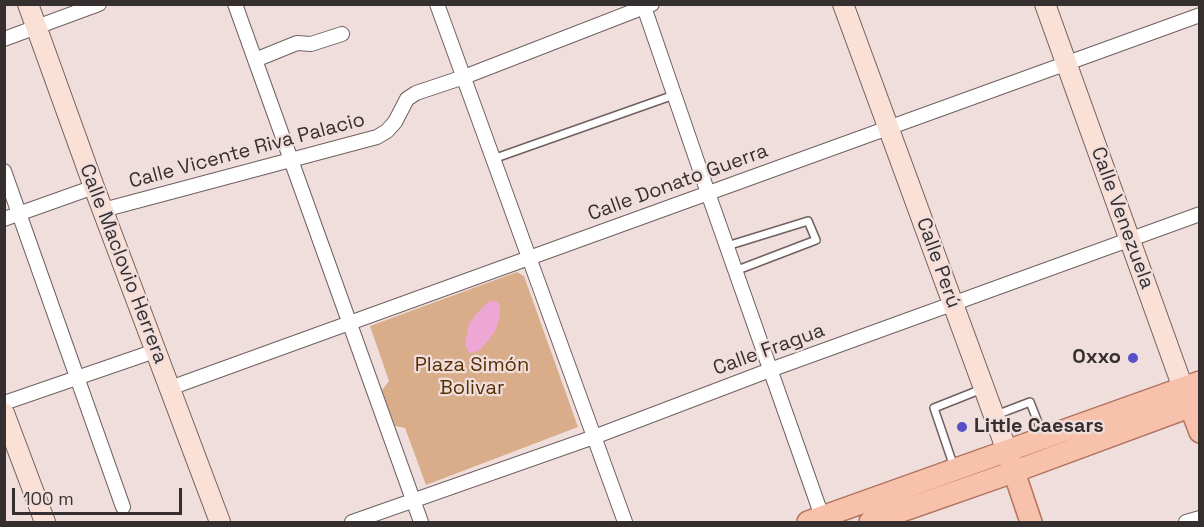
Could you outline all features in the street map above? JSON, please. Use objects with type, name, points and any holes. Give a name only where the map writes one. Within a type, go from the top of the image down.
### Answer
[{"type":"main road","name":"Calle Maclovio Herrera","points":[[28,4],[220,522]]},
{"type":"main road","name":"Calle Perú","points":[[843,4],[1031,522]]},
{"type":"main road","name":"Calle Venezuela","points":[[1045,4],[1130,239],[1193,395],[1200,432]]},
{"type":"main road","points":[[818,521],[1043,438],[1193,395]]},
{"type":"main road","points":[[870,522],[1014,472],[1193,395]]},
{"type":"main road","points":[[4,413],[45,522]]},
{"type":"street","points":[[4,39],[99,4]]},
{"type":"street","points":[[235,4],[421,522]]},
{"type":"street","points":[[437,4],[625,522]]},
{"type":"street","points":[[646,5],[674,95],[770,370],[818,521]]},
{"type":"street","name":"Calle Vicente Riva Palacio","points":[[103,210],[377,137],[395,122],[407,99],[416,93],[464,77],[646,5]]},
{"type":"street","name":"Calle Donato Guerra","points":[[170,388],[1200,15]]},
{"type":"street","points":[[255,60],[297,44],[311,44],[342,34]]},
{"type":"street","points":[[4,171],[123,507]]},
{"type":"street","points":[[4,219],[94,187]]},
{"type":"street","name":"Calle Fragua","points":[[352,522],[1200,214]]},
{"type":"street","points":[[4,404],[155,351]]},
{"type":"street","points":[[1186,522],[1200,518]]},
{"type":"lane","points":[[493,159],[674,95]]},
{"type":"lane","points":[[727,246],[808,221],[816,240],[735,271]]},
{"type":"lane","points":[[954,470],[934,408],[984,389]]},
{"type":"lane","points":[[994,416],[1030,402],[1043,438]]},
{"type":"green space","name":"Plaza Simón Bolivar","points":[[517,272],[524,276],[578,427],[426,485],[405,428],[395,426],[382,390],[389,381],[370,326]]},
{"type":"shaded area","points":[[496,301],[500,305],[500,315],[496,329],[479,351],[469,353],[465,344],[469,324],[488,302]]},
{"type":"place","name":"Oxxo","points":[[1133,358]]},
{"type":"place","name":"Little Caesars","points":[[962,427]]}]
